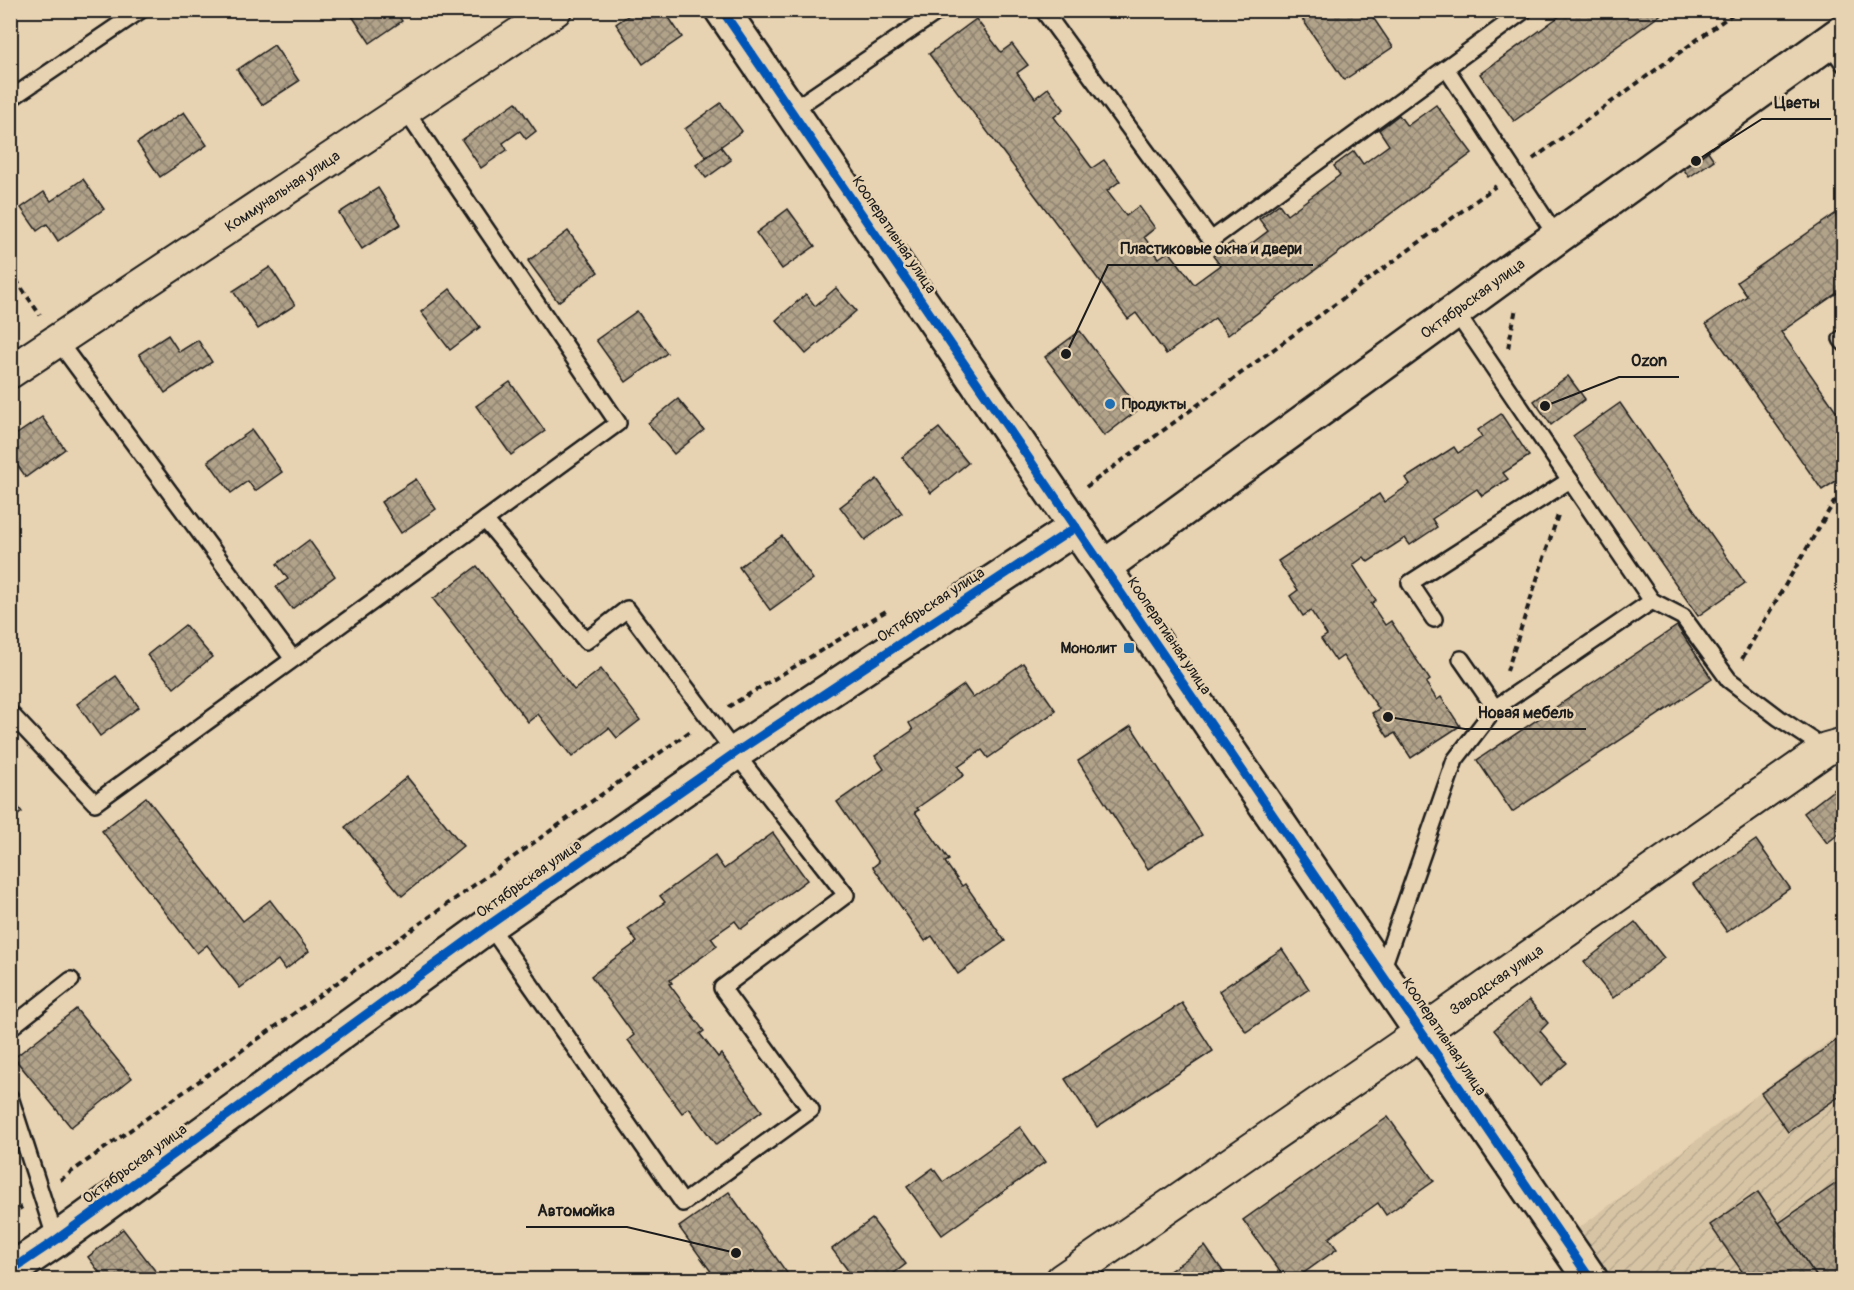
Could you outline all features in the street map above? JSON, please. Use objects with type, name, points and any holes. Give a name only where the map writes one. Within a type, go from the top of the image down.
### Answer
[{"type":"street","name":"Коммунальная улица","points":[[10,372],[555,10]]},
{"type":"street","name":"Кооперативная улица","points":[[722,10],[1591,1280]]},
{"type":"street","name":"Октябрьская улица","points":[[1104,567],[1557,237],[1838,46]]},
{"type":"street","name":"Октябрьская улица","points":[[13,1263],[56,1240],[489,925],[1068,516]]},
{"type":"street","name":"Заводская улица","points":[[1062,1280],[1835,747]]},
{"type":"lane","points":[[10,99],[141,10]]},
{"type":"lane","points":[[791,111],[940,10]]},
{"type":"lane","points":[[1043,10],[1211,240],[1525,10]]},
{"type":"lane","points":[[1446,68],[1557,237]]},
{"type":"lane","points":[[10,712],[95,803],[618,423],[405,110]]},
{"type":"lane","points":[[1455,311],[1652,601],[1683,617],[1729,680],[1779,718],[1835,747]]},
{"type":"lane","points":[[1844,337],[1841,339],[1844,343]]},
{"type":"lane","points":[[58,341],[293,659]]},
{"type":"lane","points":[[1434,619],[1410,584],[1570,480]]},
{"type":"lane","points":[[485,520],[586,641],[627,609],[846,895],[722,988],[812,1110],[683,1203],[489,925]]},
{"type":"lane","points":[[1381,973],[1455,760],[1495,708],[1652,601]]},
{"type":"lane","points":[[1461,659],[1495,708]]},
{"type":"lane","points":[[10,1028],[71,980]]},
{"type":"lane","points":[[10,1097],[56,1240]]},
{"type":"path","points":[[1068,516],[1515,172],[1738,10]]},
{"type":"path","points":[[1502,381],[1524,261]]},
{"type":"path","points":[[10,271],[58,341]]},
{"type":"path","points":[[1495,708],[1570,480]]},
{"type":"path","points":[[1729,680],[1834,502],[1844,494]]},
{"type":"path","points":[[10,1215],[709,718],[890,609]]},
{"type":"shaded area","points":[[1843,1031],[1843,1279],[1596,1279],[1567,1237]]},
{"type":"building","points":[[348,10],[395,10],[402,21],[370,43]]},
{"type":"building","points":[[636,10],[664,10],[682,37],[643,64],[616,24]]},
{"type":"building","points":[[1296,10],[1368,10],[1393,47],[1344,80]]},
{"type":"building","points":[[1568,10],[1667,10],[1514,121],[1480,74]]},
{"type":"building","points":[[976,19],[1001,52],[1012,44],[1028,65],[1017,73],[1035,98],[1048,88],[1064,109],[1054,117],[1092,168],[1104,160],[1120,181],[1107,191],[1126,216],[1139,206],[1155,228],[1144,237],[1159,258],[1169,251],[1194,284],[1220,265],[1213,256],[1232,242],[1239,253],[1268,231],[1259,219],[1279,204],[1287,215],[1340,175],[1334,166],[1354,151],[1363,164],[1389,145],[1379,130],[1399,115],[1407,126],[1436,105],[1472,153],[1228,335],[1215,318],[1166,354],[1136,313],[1128,319],[929,54]]},
{"type":"building","points":[[274,45],[299,81],[262,105],[237,70]]},
{"type":"building","points":[[516,102],[536,131],[526,139],[520,131],[503,143],[507,150],[481,168],[462,140]]},
{"type":"building","points":[[721,103],[742,131],[706,157],[685,129]]},
{"type":"building","points":[[184,112],[207,145],[160,177],[137,143]]},
{"type":"building","points":[[1703,144],[1714,160],[1689,177],[1678,161]]},
{"type":"building","points":[[721,147],[731,160],[706,178],[696,165]]},
{"type":"building","points":[[83,179],[104,209],[58,241],[47,224],[37,231],[21,208],[44,192],[51,201]]},
{"type":"building","points":[[378,188],[401,224],[362,249],[339,213]]},
{"type":"building","points":[[788,209],[815,246],[782,269],[756,233]]},
{"type":"building","points":[[1835,214],[1844,226],[1844,288],[1781,332],[1844,422],[1844,476],[1822,490],[1706,324],[1747,296],[1737,282]]},
{"type":"building","points":[[568,231],[598,272],[558,302],[528,261]]},
{"type":"building","points":[[270,267],[295,305],[258,329],[233,291]]},
{"type":"building","points":[[836,288],[856,311],[806,354],[776,320],[806,294],[815,306]]},
{"type":"building","points":[[450,289],[480,327],[450,350],[421,312]]},
{"type":"building","points":[[637,311],[667,353],[626,382],[596,340]]},
{"type":"building","points":[[1080,331],[1139,409],[1104,436],[1045,357]]},
{"type":"building","points":[[168,335],[179,352],[198,340],[212,362],[165,393],[139,354]]},
{"type":"building","points":[[1568,376],[1585,399],[1551,425],[1534,401]]},
{"type":"building","points":[[510,382],[545,431],[511,455],[476,406]]},
{"type":"building","points":[[678,399],[704,430],[674,454],[648,423]]},
{"type":"building","points":[[1620,403],[1745,583],[1698,616],[1573,436]]},
{"type":"building","points":[[1501,414],[1529,456],[1503,473],[1508,479],[1482,496],[1477,489],[1432,519],[1437,527],[1410,545],[1405,538],[1368,562],[1364,557],[1353,565],[1376,600],[1371,604],[1385,625],[1391,621],[1430,680],[1426,683],[1437,700],[1441,697],[1460,726],[1411,758],[1395,733],[1388,737],[1372,713],[1379,709],[1343,656],[1336,661],[1321,639],[1327,635],[1311,611],[1303,616],[1290,596],[1298,590],[1278,561],[1379,494],[1384,502],[1410,484],[1406,478],[1454,447],[1458,453],[1482,437],[1478,430]]},
{"type":"building","points":[[42,417],[65,449],[26,477],[10,455],[10,439]]},
{"type":"building","points":[[939,428],[968,463],[931,493],[902,457]]},
{"type":"building","points":[[252,430],[282,472],[255,491],[248,481],[231,493],[208,461]]},
{"type":"building","points":[[416,479],[436,509],[401,533],[381,502]]},
{"type":"building","points":[[877,479],[902,513],[865,540],[840,507]]},
{"type":"building","points":[[782,536],[813,579],[770,610],[739,567]]},
{"type":"building","points":[[309,540],[335,576],[292,609],[276,587],[288,579],[277,564]]},
{"type":"building","points":[[477,566],[574,690],[601,669],[640,720],[617,738],[609,728],[572,757],[538,714],[528,722],[433,599]]},
{"type":"building","points":[[185,625],[212,657],[174,688],[147,655]]},
{"type":"building","points":[[1677,626],[1712,679],[1512,812],[1477,760]]},
{"type":"building","points":[[1023,663],[1056,711],[988,758],[982,750],[958,767],[964,775],[917,808],[919,810],[915,812],[949,860],[945,862],[962,886],[965,884],[1005,941],[958,974],[932,936],[925,941],[873,867],[879,862],[837,802],[884,769],[875,756],[913,730],[909,723],[964,685],[973,698]]},
{"type":"building","points":[[116,676],[139,707],[100,736],[77,704]]},
{"type":"building","points":[[1131,726],[1202,835],[1148,869],[1078,761]]},
{"type":"building","points":[[407,777],[463,846],[402,896],[345,827]]},
{"type":"building","points":[[1844,782],[1844,830],[1827,843],[1804,813]]},
{"type":"building","points":[[10,796],[22,812],[10,821]]},
{"type":"building","points":[[146,797],[243,921],[270,900],[309,951],[285,970],[278,960],[240,988],[207,945],[197,953],[102,831]]},
{"type":"building","points":[[773,833],[807,880],[741,929],[735,921],[711,938],[717,946],[670,980],[672,983],[669,984],[704,1031],[700,1034],[718,1057],[721,1054],[762,1111],[716,1145],[689,1108],[682,1113],[628,1040],[634,1035],[591,976],[637,942],[628,929],[665,902],[660,896],[715,856],[724,869]]},
{"type":"building","points":[[1756,840],[1790,888],[1727,932],[1693,884]]},
{"type":"building","points":[[1635,922],[1664,958],[1613,998],[1584,962]]},
{"type":"building","points":[[1282,949],[1309,989],[1246,1032],[1219,991]]},
{"type":"building","points":[[1529,1000],[1548,1023],[1540,1031],[1567,1063],[1540,1086],[1494,1030]]},
{"type":"building","points":[[1182,1003],[1213,1051],[1097,1127],[1065,1079]]},
{"type":"building","points":[[76,1009],[132,1078],[71,1127],[14,1058]]},
{"type":"building","points":[[1837,1040],[1844,1048],[1844,1093],[1788,1132],[1761,1093]]},
{"type":"building","points":[[1388,1117],[1434,1181],[1386,1215],[1378,1203],[1329,1238],[1337,1249],[1294,1280],[1286,1280],[1243,1220]]},
{"type":"building","points":[[1020,1127],[1045,1162],[942,1235],[907,1187],[933,1168],[943,1182]]},
{"type":"building","points":[[1844,1178],[1844,1280],[1819,1280],[1779,1223]]},
{"type":"building","points":[[729,1192],[792,1280],[717,1280],[679,1227]]},
{"type":"building","points":[[1758,1192],[1819,1280],[1748,1280],[1710,1225]]},
{"type":"building","points":[[872,1219],[906,1264],[885,1280],[855,1280],[832,1249]]},
{"type":"building","points":[[123,1229],[157,1273],[148,1280],[105,1280],[88,1257]]},
{"type":"building","points":[[1205,1246],[1229,1280],[1157,1280]]},
{"type":"cycle path","points":[[722,10],[1591,1280]]},
{"type":"cycle path","points":[[10,1271],[56,1240],[489,925],[735,753],[1076,527]]},
{"type":"place","name":"Цветы","points":[[1696,161]]},
{"type":"place","name":"Пластиковые окна и двери","points":[[1066,354]]},
{"type":"place","name":"Продукты","points":[[1110,404]]},
{"type":"place","name":"Ozon","points":[[1545,406]]},
{"type":"place","name":"Монолит","points":[[1129,648]]},
{"type":"place","name":"Новая мебель","points":[[1388,717]]},
{"type":"place","name":"Автомойка","points":[[736,1253]]}]
